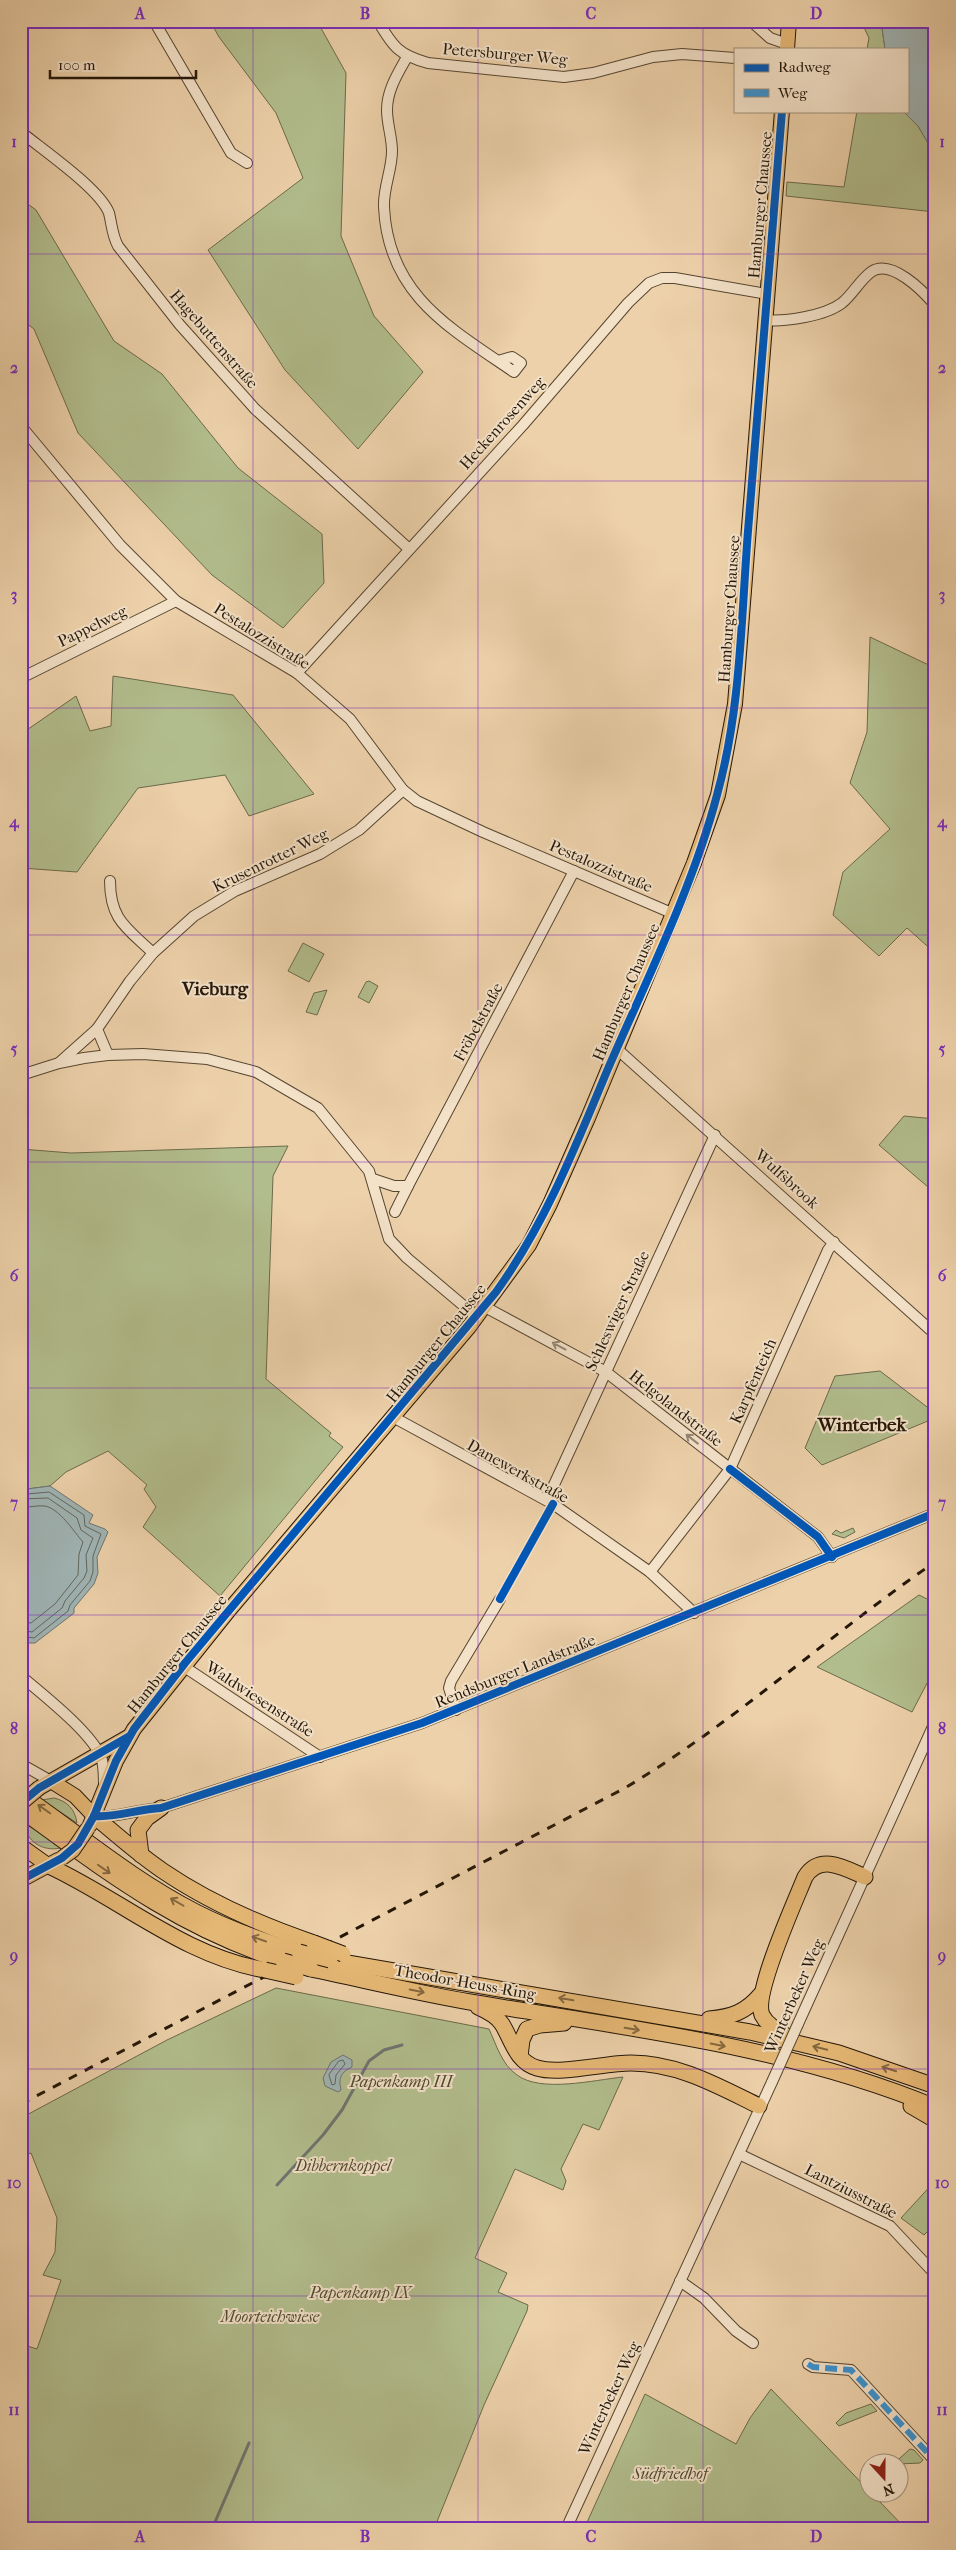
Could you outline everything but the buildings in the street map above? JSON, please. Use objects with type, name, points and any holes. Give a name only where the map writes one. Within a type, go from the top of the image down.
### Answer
[{"type":"highway","name":"Theodor-Heuss-Ring","points":[[21,1794],[138,1877],[178,1902],[244,1934],[299,1952],[337,1957],[388,1969],[688,2020],[800,2044],[857,2059],[935,2086]]},
{"type":"highway","points":[[141,1855],[138,1830],[147,1818],[161,1808]]},
{"type":"highway","name":"Theodor-Heuss-Ring","points":[[21,1810],[127,1886],[180,1918],[221,1939],[283,1961],[369,1982],[468,2002],[594,2022],[750,2052],[812,2066],[935,2107]]},
{"type":"highway","points":[[91,1822],[176,1879],[234,1912],[314,1943],[337,1957]]},
{"type":"highway","points":[[56,1862],[71,1876],[182,1942],[233,1963],[296,1976],[369,1982]]},
{"type":"highway","points":[[800,2044],[774,2028],[766,2020],[761,2010],[761,1994],[792,1909],[809,1871],[825,1864],[836,1864],[865,1877]]},
{"type":"highway","points":[[688,2020],[735,2015],[747,2008],[761,1994]]},
{"type":"highway","points":[[468,2002],[499,2020],[520,2056],[531,2065],[543,2069],[633,2063],[666,2067],[695,2076],[759,2106]]},
{"type":"highway","points":[[520,2056],[524,2033],[532,2027],[594,2022]]},
{"type":"highway","points":[[874,2086],[935,2120]]},
{"type":"main road","points":[[787,47],[789,21]]},
{"type":"main road","name":"Hamburger Chaussee","points":[[21,1880],[56,1862],[73,1850],[91,1822],[104,1788],[128,1737],[183,1666],[481,1312],[511,1272],[540,1225],[617,1049],[674,914],[718,795],[735,704],[743,627],[746,550],[782,112]]},
{"type":"main road","name":"Hamburger Chaussee","points":[[21,1803],[45,1784],[128,1737]]},
{"type":"main road","points":[[45,1784],[75,1796],[91,1822]]},
{"type":"main road","points":[[21,1846],[56,1862]]},
{"type":"street","points":[[154,21],[231,153],[247,163]]},
{"type":"street","points":[[378,21],[395,47],[407,57],[393,83],[387,109],[392,153],[384,206],[390,242],[401,271],[424,306],[441,321],[498,361]]},
{"type":"street","points":[[751,21],[770,38],[787,47]]},
{"type":"street","name":"Petersburger Weg","points":[[407,57],[428,63],[564,77],[593,73],[653,57],[682,54],[734,58]]},
{"type":"street","name":"Hagebuttenstraße","points":[[21,132],[98,195],[108,213],[112,234],[118,246],[180,325],[255,409],[408,548]]},
{"type":"street","points":[[764,320],[784,322],[832,308],[842,302],[872,271],[881,268],[894,270],[925,294],[935,305]]},
{"type":"street","name":"Heckenrosenweg","points":[[297,673],[408,548],[528,418],[628,303],[649,283],[662,278],[675,278],[767,294]]},
{"type":"street","name":"Pestalozzistraße","points":[[21,426],[120,545],[176,600],[297,673],[350,719],[403,790],[417,801],[483,832],[674,914]]},
{"type":"street","name":"Pappelweg","points":[[21,678],[176,600]]},
{"type":"street","name":"Krusenrotter Weg","points":[[59,1063],[97,1029],[130,981],[153,953],[194,916],[235,891],[320,854],[359,830],[403,790]]},
{"type":"street","name":"Fröbelstraße","points":[[395,1212],[574,871]]},
{"type":"street","points":[[110,882],[110,898],[116,918],[153,953]]},
{"type":"street","points":[[97,1029],[108,1054]]},
{"type":"street","name":"Wulfsbrook","points":[[617,1049],[935,1334]]},
{"type":"street","name":"Krusenrotter Weg","points":[[21,1075],[59,1063],[108,1054],[164,1054],[208,1059],[256,1072],[318,1108],[363,1161],[373,1180]]},
{"type":"street","name":"Schleswiger Straße","points":[[547,1500],[715,1135]]},
{"type":"street","points":[[373,1180],[394,1186],[408,1186]]},
{"type":"street","name":"Helgolandstraße","points":[[373,1180],[384,1227],[390,1239],[407,1258],[481,1312],[606,1372],[818,1537],[832,1556]]},
{"type":"street","name":"Karpfenteich","points":[[650,1572],[730,1469],[828,1250],[834,1242]]},
{"type":"street","name":"Danewerkstraße","points":[[393,1417],[547,1500],[650,1572],[694,1613]]},
{"type":"street","name":"Rendsburger Landstraße","points":[[91,1822],[128,1812],[161,1808],[320,1757],[456,1710],[935,1513]]},
{"type":"street","points":[[456,1710],[449,1688],[450,1681],[500,1599]]},
{"type":"street","name":"Waldwiesenstraße","points":[[183,1666],[320,1757]]},
{"type":"street","points":[[21,1676],[52,1702],[87,1737],[102,1760],[104,1788]]},
{"type":"street","name":"Winterbeker Weg","points":[[566,2529],[935,1722]]},
{"type":"street","points":[[21,1764],[45,1784]]},
{"type":"street","name":"Lantziusstraße","points":[[739,2154],[890,2226],[935,2274]]},
{"type":"street","points":[[680,2281],[704,2298],[736,2331],[753,2343]]},
{"type":"street","points":[[808,2364],[813,2367],[851,2370],[935,2461]]},
{"type":"green space","points":[[210,21],[317,21],[346,73],[341,236],[374,316],[423,372],[358,449],[285,370],[208,250],[303,178],[276,113],[219,37]]},
{"type":"green space","points":[[861,21],[881,21],[885,48],[867,48],[869,38]]},
{"type":"green space","points":[[857,112],[904,112],[918,126],[935,155],[935,212],[786,196],[787,182],[844,187]]},
{"type":"green space","points":[[21,199],[36,210],[114,341],[162,374],[238,468],[322,534],[324,583],[283,628],[212,575],[78,433],[34,329],[21,319]]},
{"type":"green space","points":[[870,637],[935,668],[935,953],[907,928],[879,956],[833,915],[843,872],[890,829],[850,783],[867,732]]},
{"type":"green space","points":[[113,676],[233,695],[314,794],[249,816],[225,775],[138,788],[77,872],[21,868],[21,734],[76,696],[90,731],[111,726]]},
{"type":"green space","points":[[303,943],[324,954],[309,982],[288,971]]},
{"type":"green space","points":[[369,981],[378,986],[369,1003],[358,997],[366,982]]},
{"type":"green space","points":[[327,990],[317,1015],[306,1012],[314,993]]},
{"type":"green space","points":[[904,1116],[935,1119],[935,1193],[879,1145]]},
{"type":"green space","points":[[288,1146],[273,1176],[266,1379],[331,1433],[329,1436],[343,1447],[220,1596],[143,1527],[156,1507],[144,1489],[147,1485],[108,1451],[66,1472],[50,1486],[27,1489],[21,1485],[21,1149],[71,1153]]},
{"type":"green space","points":[[880,1371],[935,1413],[935,1418],[822,1465],[805,1448],[835,1376]]},
{"type":"green space","points":[[853,1528],[855,1532],[844,1538],[832,1534],[836,1530],[841,1533]]},
{"type":"green space","points":[[919,1595],[935,1603],[935,1668],[912,1712],[817,1667]]},
{"type":"green space","points":[[54,1798],[70,1806],[77,1823],[42,1800]]},
{"type":"green space","points":[[27,1823],[60,1848],[41,1847],[36,1844],[28,1835]]},
{"type":"green space","name":"Moorteichwiese","points":[[276,1988],[489,2029],[507,2066],[517,2075],[527,2080],[540,2083],[568,2084],[623,2077],[599,2130],[583,2124],[561,2169],[566,2181],[563,2190],[515,2169],[475,2258],[507,2273],[498,2292],[528,2305],[527,2311],[484,2405],[434,2529],[21,2529],[21,2344],[37,2349],[61,2280],[43,2275],[55,2252],[57,2218],[31,2153],[21,2157],[21,2118],[167,2040]]},
{"type":"green space","points":[[935,2181],[935,2224],[924,2235],[901,2218]]},
{"type":"green space","name":"Südfriedhof","points":[[771,2389],[858,2479],[858,2502],[880,2502],[906,2529],[584,2529],[645,2394],[736,2444],[750,2418]]},
{"type":"green space","points":[[871,2404],[877,2411],[839,2426],[836,2423],[846,2413]]},
{"type":"green space","points":[[910,2449],[914,2450],[923,2460],[920,2463],[908,2464],[907,2452]]},
{"type":"water","points":[[881,21],[935,21],[935,155],[918,126],[904,112],[908,112],[908,48],[885,48]]},
{"type":"water","points":[[21,1485],[27,1489],[50,1486],[93,1515],[89,1523],[108,1532],[97,1557],[98,1573],[94,1584],[74,1608],[74,1613],[35,1643],[25,1643],[21,1639]]},
{"type":"water","points":[[343,2055],[352,2060],[352,2067],[341,2076],[341,2090],[338,2092],[325,2086],[323,2078],[331,2062]]},
{"type":"waterway","points":[[21,1420],[27,1408]]},
{"type":"waterway","points":[[277,2185],[323,2135],[342,2110],[369,2061],[384,2050],[402,2045]]},
{"type":"waterway","points":[[212,2529],[249,2443]]},
{"type":"railway","points":[[21,2104],[625,1788],[705,1735],[935,1562]]},
{"type":"marked path","points":[[808,2364],[813,2367],[851,2370],[935,2461]]},
{"type":"cycle path","points":[[21,1880],[62,1858],[78,1844],[94,1816],[116,1761],[134,1729],[185,1663],[496,1292],[514,1266],[530,1240],[558,1185],[682,900],[707,830],[717,795],[725,763],[736,697],[782,112]]},
{"type":"cycle path","points":[[730,1469],[818,1537],[832,1557]]},
{"type":"cycle path","points":[[500,1599],[553,1504]]},
{"type":"cycle path","points":[[94,1816],[111,1816],[161,1808],[422,1723],[935,1513]]},
{"type":"cycle path","points":[[21,1803],[39,1788],[128,1737]]},
{"type":"district","name":"Vieburg","points":[[215,989]]},
{"type":"district","name":"Winterbek","points":[[862,1425]]},
{"type":"park label","name":"Papenkamp III","points":[[401,2081]]},
{"type":"park label","name":"Dibbernkoppel","points":[[343,2165]]},
{"type":"park label","name":"Papenkamp IX","points":[[360,2292]]}]
